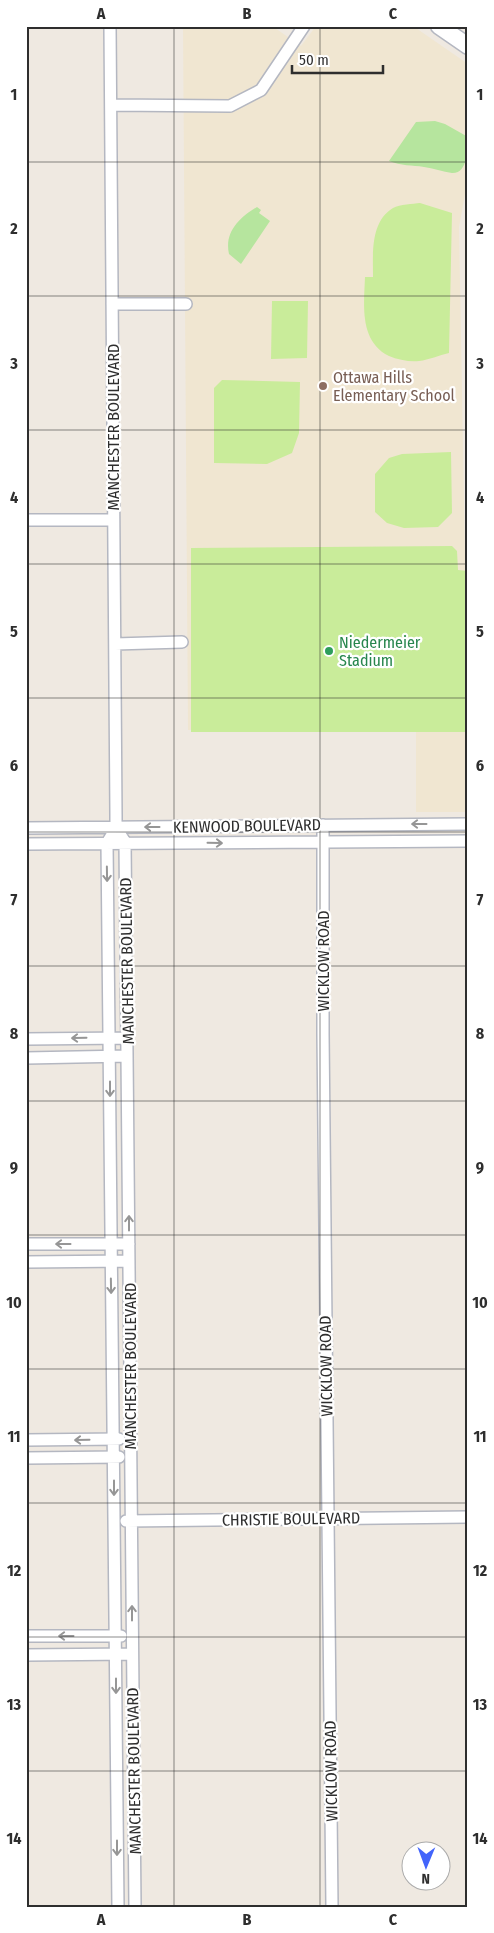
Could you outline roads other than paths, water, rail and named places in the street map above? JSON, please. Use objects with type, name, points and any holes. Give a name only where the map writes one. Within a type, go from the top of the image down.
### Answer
[{"type":"street","name":"MANCHESTER BOULEVARD","points":[[110,26],[116,828]]},
{"type":"street","points":[[111,106],[230,106],[261,90],[304,26]]},
{"type":"street","points":[[439,26],[468,46]]},
{"type":"street","points":[[112,304],[186,304]]},
{"type":"street","points":[[26,520],[113,520]]},
{"type":"street","points":[[115,644],[182,642]]},
{"type":"street","name":"KENWOOD BOULEVARD","points":[[26,828],[468,824]]},
{"type":"street","name":"WICKLOW ROAD","points":[[323,825],[323,1044],[332,1907]]},
{"type":"street","points":[[107,843],[116,828],[125,842]]},
{"type":"street","name":"KENWOOD BOULEVARD","points":[[26,844],[468,841]]},
{"type":"street","name":"MANCHESTER BOULEVARD","points":[[125,842],[135,1907]]},
{"type":"street","name":"MANCHESTER BOULEVARD","points":[[107,843],[118,1907]]},
{"type":"street","points":[[26,1039],[128,1038]]},
{"type":"street","points":[[26,1058],[128,1056]]},
{"type":"street","points":[[26,1244],[129,1244]]},
{"type":"street","points":[[26,1262],[129,1261]]},
{"type":"street","points":[[26,1440],[131,1439]]},
{"type":"street","points":[[26,1458],[131,1457]]},
{"type":"street","name":"CHRISTIE BOULEVARD","points":[[114,1522],[468,1517]]},
{"type":"street","points":[[26,1636],[132,1636]]},
{"type":"street","points":[[26,1655],[132,1654]]},
{"type":"place","name":"Ottawa Hills Elementary School","points":[[323,386]]},
{"type":"place","name":"Niedermeier Stadium","points":[[329,651]]}]
